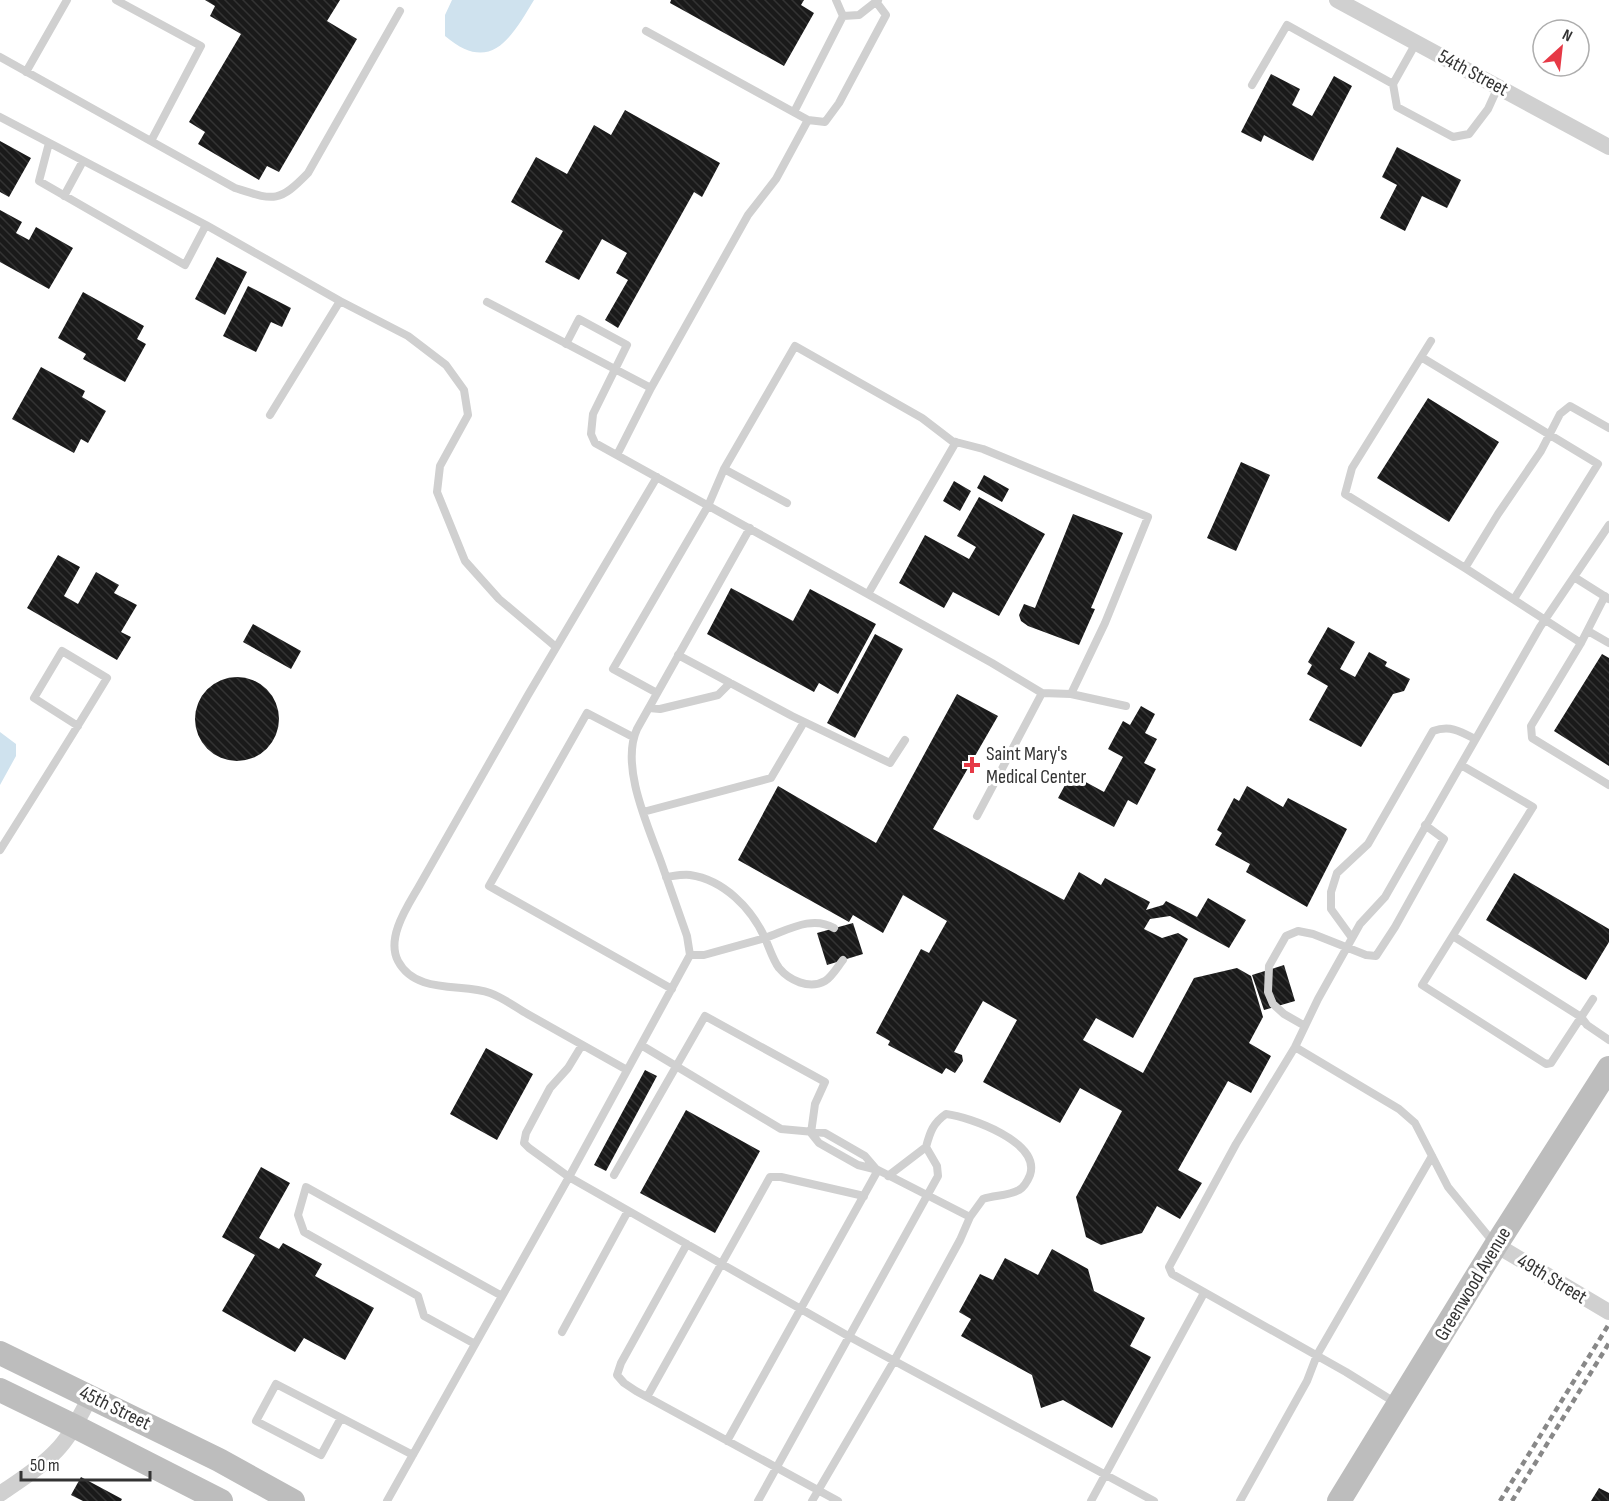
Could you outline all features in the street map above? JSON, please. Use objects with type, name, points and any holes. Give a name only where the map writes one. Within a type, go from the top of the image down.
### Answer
[{"type":"main road","name":"Greenwood Avenue","points":[[1339,1501],[1400,1406],[1496,1245],[1609,1068]]},
{"type":"main road","name":"45th Street","points":[[0,1353],[91,1396],[293,1501]]},
{"type":"main road","name":"45th Street","points":[[0,1390],[221,1501]]},
{"type":"street","name":"54th Street","points":[[1337,0],[1609,147]]},
{"type":"street","name":"49th Street","points":[[1496,1245],[1609,1312]]},
{"type":"street","points":[[0,1494],[44,1463],[57,1450],[75,1426],[91,1396]]},
{"type":"lane","points":[[26,72],[67,0]]},
{"type":"lane","points":[[116,0],[201,46],[151,141]]},
{"type":"lane","points":[[836,0],[843,16]]},
{"type":"lane","points":[[646,31],[808,120],[825,122],[839,103],[886,15],[877,1],[859,15],[843,16]]},
{"type":"lane","points":[[0,57],[235,188],[268,198],[290,192],[308,173],[400,11]]},
{"type":"lane","points":[[794,112],[843,16]]},
{"type":"lane","points":[[1252,85],[1287,25],[1393,84]]},
{"type":"lane","points":[[1416,43],[1393,84],[1397,107],[1453,137],[1469,134],[1488,109],[1498,87]]},
{"type":"lane","points":[[0,117],[206,225],[340,301],[408,336],[446,365],[464,390],[468,415],[440,466],[437,492],[465,561],[499,599],[556,647]]},
{"type":"lane","points":[[617,455],[651,388],[747,215],[776,179],[808,120]]},
{"type":"lane","points":[[49,143],[39,181],[184,265],[206,225]]},
{"type":"lane","points":[[64,196],[83,161]]},
{"type":"lane","points":[[270,415],[340,301]]},
{"type":"lane","points":[[488,302],[651,388]]},
{"type":"lane","points":[[566,344],[579,319],[627,345],[593,414],[591,434],[595,443],[1042,693],[1071,694],[1126,706]]},
{"type":"lane","points":[[1431,341],[1352,468],[1344,494],[1581,643]]},
{"type":"lane","points":[[657,693],[613,669],[708,506],[724,469],[795,346],[922,418],[936,431],[956,442],[983,449],[1148,517],[1105,623],[1071,694]]},
{"type":"lane","points":[[1421,357],[1598,464],[1514,599]]},
{"type":"lane","points":[[1465,568],[1541,451],[1560,414],[1570,406],[1609,428]]},
{"type":"lane","points":[[868,594],[956,442]]},
{"type":"lane","points":[[724,469],[787,503]]},
{"type":"lane","points":[[627,1070],[490,993],[446,988],[426,983],[411,975],[398,962],[394,949],[395,937],[409,904],[556,647],[657,477]]},
{"type":"lane","points":[[1400,1406],[1317,1355],[1172,1275],[1169,1267],[1236,1144],[1295,1047],[1349,942],[1360,924],[1385,897],[1545,619],[1609,525]]},
{"type":"lane","points":[[387,1501],[569,1177],[690,955],[687,936],[643,812],[633,769],[633,737],[750,528]]},
{"type":"lane","points":[[1574,577],[1607,598],[1531,726],[1532,738],[1609,785]]},
{"type":"lane","points":[[1588,631],[1609,643]]},
{"type":"lane","points":[[0,850],[78,726],[107,678],[62,651],[34,698],[78,726]]},
{"type":"lane","points":[[678,655],[804,722],[890,763],[905,740]]},
{"type":"lane","points":[[649,708],[660,710],[718,695],[730,683]]},
{"type":"lane","points":[[977,816],[1042,693]]},
{"type":"lane","points":[[633,737],[587,713],[489,886],[672,989]]},
{"type":"lane","points":[[643,812],[771,778],[804,722]]},
{"type":"lane","points":[[1425,825],[1444,839],[1389,937],[1376,956],[1366,955],[1349,942],[1331,909],[1331,892],[1337,873],[1368,844],[1433,731],[1445,727],[1457,729],[1475,739]]},
{"type":"lane","points":[[1461,765],[1533,807],[1422,985],[1546,1064],[1551,1063],[1593,999]]},
{"type":"lane","points":[[666,877],[689,874],[712,882],[734,895],[757,922],[778,967],[790,978],[803,984],[815,985],[826,981],[843,960]]},
{"type":"lane","points":[[690,955],[704,955],[765,938],[806,923],[826,923],[834,928]]},
{"type":"lane","points":[[1305,1026],[1284,1014],[1273,1004],[1268,992],[1269,966],[1286,936],[1298,931],[1313,934],[1331,943],[1349,942]]},
{"type":"lane","points":[[1453,936],[1581,1017],[1587,1025],[1609,1040]]},
{"type":"lane","points":[[614,1174],[705,1016],[825,1082],[815,1104],[811,1133]]},
{"type":"lane","points":[[582,1045],[568,1068],[550,1088],[525,1133],[524,1143],[569,1177],[628,1211],[850,1337],[1154,1501]]},
{"type":"lane","points":[[641,1045],[781,1129],[811,1133],[819,1143],[858,1165],[878,1170],[970,1217]]},
{"type":"lane","points":[[1295,1047],[1400,1108],[1415,1123],[1448,1187],[1496,1245]]},
{"type":"lane","points":[[812,1501],[894,1361],[960,1240],[970,1217],[982,1199],[1020,1189],[1027,1182],[1031,1172],[1030,1162],[1023,1151],[1005,1135],[983,1123],[946,1114],[932,1128],[926,1147],[888,1176]]},
{"type":"lane","points":[[758,1501],[938,1176],[937,1166],[926,1147]]},
{"type":"lane","points":[[1240,1501],[1307,1381],[1317,1355],[1432,1156]]},
{"type":"lane","points":[[727,1441],[878,1170]]},
{"type":"lane","points":[[647,1397],[770,1178],[781,1177],[864,1196]]},
{"type":"lane","points":[[475,1344],[424,1316],[418,1296],[304,1232],[298,1215],[306,1187],[502,1296]]},
{"type":"lane","points":[[562,1332],[628,1211]]},
{"type":"lane","points":[[687,1244],[621,1363],[617,1375],[624,1383],[647,1397],[838,1501]]},
{"type":"lane","points":[[1091,1501],[1204,1293]]},
{"type":"lane","points":[[341,1418],[321,1455],[256,1421],[276,1384],[413,1455]]},
{"type":"water","points":[[452,0],[534,0],[517,27],[498,47],[487,52],[475,52],[461,47],[445,36],[445,15]]},
{"type":"water","points":[[0,732],[16,744],[16,756],[0,785]]},
{"type":"building","points":[[205,0],[340,0],[327,21],[357,39],[279,172],[267,166],[259,180],[198,144],[205,132],[189,122],[241,34],[210,16],[215,6]]},
{"type":"building","points":[[671,0],[804,0],[801,5],[814,13],[784,66],[670,3]]},
{"type":"building","points":[[1271,74],[1300,89],[1292,105],[1312,116],[1334,76],[1352,86],[1313,161],[1264,135],[1261,142],[1241,132]]},
{"type":"building","points":[[625,110],[720,163],[702,197],[694,192],[618,328],[605,320],[628,280],[616,273],[627,253],[602,239],[579,280],[545,262],[563,231],[511,202],[536,157],[567,174],[594,125],[611,135]]},
{"type":"building","points":[[0,141],[31,158],[9,197],[0,192]]},
{"type":"building","points":[[1397,147],[1461,180],[1447,208],[1422,196],[1405,231],[1380,218],[1397,185],[1382,177]]},
{"type":"building","points":[[0,210],[22,222],[16,233],[29,240],[36,227],[73,248],[49,289],[0,262]]},
{"type":"building","points":[[217,257],[247,272],[225,315],[195,299]]},
{"type":"building","points":[[248,286],[291,308],[282,327],[271,322],[256,352],[223,336]]},
{"type":"building","points":[[83,292],[144,326],[137,339],[146,344],[125,382],[83,359],[86,354],[58,338]]},
{"type":"building","points":[[41,367],[85,391],[82,397],[106,411],[88,443],[81,439],[74,453],[12,419]]},
{"type":"building","points":[[1428,398],[1499,442],[1449,522],[1377,478]]},
{"type":"building","points":[[1241,462],[1270,475],[1236,551],[1207,538]]},
{"type":"building","points":[[984,475],[1009,489],[1002,502],[977,488]]},
{"type":"building","points":[[954,481],[971,491],[960,511],[943,501]]},
{"type":"building","points":[[979,497],[1045,534],[999,616],[953,592],[944,608],[899,583],[925,535],[969,559],[976,547],[957,536]]},
{"type":"building","points":[[1073,514],[1123,533],[1091,608],[1095,609],[1079,645],[1028,626],[1021,621],[1019,615],[1024,604],[1035,608]]},
{"type":"building","points":[[58,555],[80,567],[64,596],[78,604],[96,572],[119,585],[114,593],[137,605],[121,632],[131,637],[117,660],[27,608]]},
{"type":"building","points":[[731,588],[793,621],[810,589],[876,624],[838,694],[819,683],[814,692],[707,634]]},
{"type":"building","points":[[253,624],[301,651],[291,669],[243,642]]},
{"type":"building","points":[[1328,627],[1355,642],[1340,669],[1355,677],[1369,652],[1387,662],[1385,666],[1410,679],[1404,691],[1393,694],[1361,747],[1309,720],[1328,686],[1307,674],[1312,665],[1308,662]]},
{"type":"building","points":[[875,634],[903,649],[855,738],[827,723]]},
{"type":"building","points":[[1602,654],[1609,658],[1609,766],[1554,731]]},
{"type":"building","points":[[237,677],[260,684],[272,696],[279,719],[272,742],[260,754],[237,761],[214,754],[202,742],[195,719],[202,696],[214,684]]},
{"type":"building","points":[[957,694],[998,716],[933,829],[1064,900],[1079,872],[1101,885],[1105,878],[1150,902],[1146,910],[1163,905],[1166,901],[1197,917],[1208,898],[1246,920],[1229,948],[1170,916],[1150,919],[1144,929],[1162,938],[1178,933],[1188,939],[1133,1038],[1096,1018],[1083,1040],[1143,1073],[1194,978],[1237,968],[1251,976],[1263,1017],[1249,1043],[1271,1056],[1251,1093],[1228,1081],[1178,1170],[1202,1183],[1180,1219],[1157,1206],[1142,1233],[1101,1245],[1086,1237],[1076,1197],[1122,1111],[1080,1088],[1060,1123],[983,1082],[1017,1020],[983,1001],[954,1052],[962,1055],[963,1061],[955,1073],[946,1068],[942,1074],[888,1045],[890,1041],[876,1033],[921,949],[929,953],[947,921],[903,895],[883,933],[853,915],[849,922],[738,860],[778,786],[876,843]]},
{"type":"building","points":[[1141,706],[1155,714],[1145,733],[1157,739],[1144,763],[1156,769],[1137,805],[1128,800],[1114,827],[1058,798],[1071,774],[1104,792],[1123,757],[1108,749],[1123,721],[1130,725]]},
{"type":"building","points":[[1247,786],[1283,807],[1288,798],[1347,829],[1307,907],[1246,872],[1250,864],[1215,845],[1222,833],[1217,830],[1234,798],[1239,801]]},
{"type":"building","points":[[1514,873],[1609,929],[1609,942],[1586,980],[1486,920]]},
{"type":"building","points":[[853,923],[863,954],[827,965],[817,933]]},
{"type":"building","points":[[1284,965],[1295,1001],[1264,1010],[1252,975]]},
{"type":"building","points":[[486,1048],[533,1074],[497,1140],[450,1114]]},
{"type":"building","points":[[645,1070],[657,1076],[606,1171],[594,1165]]},
{"type":"building","points":[[686,1110],[760,1151],[715,1233],[640,1193]]},
{"type":"building","points":[[261,1167],[290,1183],[259,1238],[279,1249],[283,1243],[322,1264],[315,1276],[374,1308],[345,1360],[304,1338],[295,1352],[222,1311],[255,1255],[222,1237]]},
{"type":"building","points":[[1052,1249],[1088,1269],[1094,1291],[1145,1318],[1130,1346],[1151,1357],[1112,1428],[1063,1400],[1041,1408],[1032,1375],[961,1336],[971,1319],[959,1312],[980,1274],[993,1280],[1005,1258],[1038,1275]]},
{"type":"building","points":[[81,1477],[122,1499],[121,1501],[83,1501],[71,1495]]},
{"type":"building","points":[[1599,1488],[1609,1493],[1609,1501],[1591,1501]]},
{"type":"railway","points":[[1500,1501],[1609,1324]]},
{"type":"railway","points":[[1512,1501],[1609,1343]]},
{"type":"place","name":"Saint Mary's Medical Center","points":[[972,765]]}]
